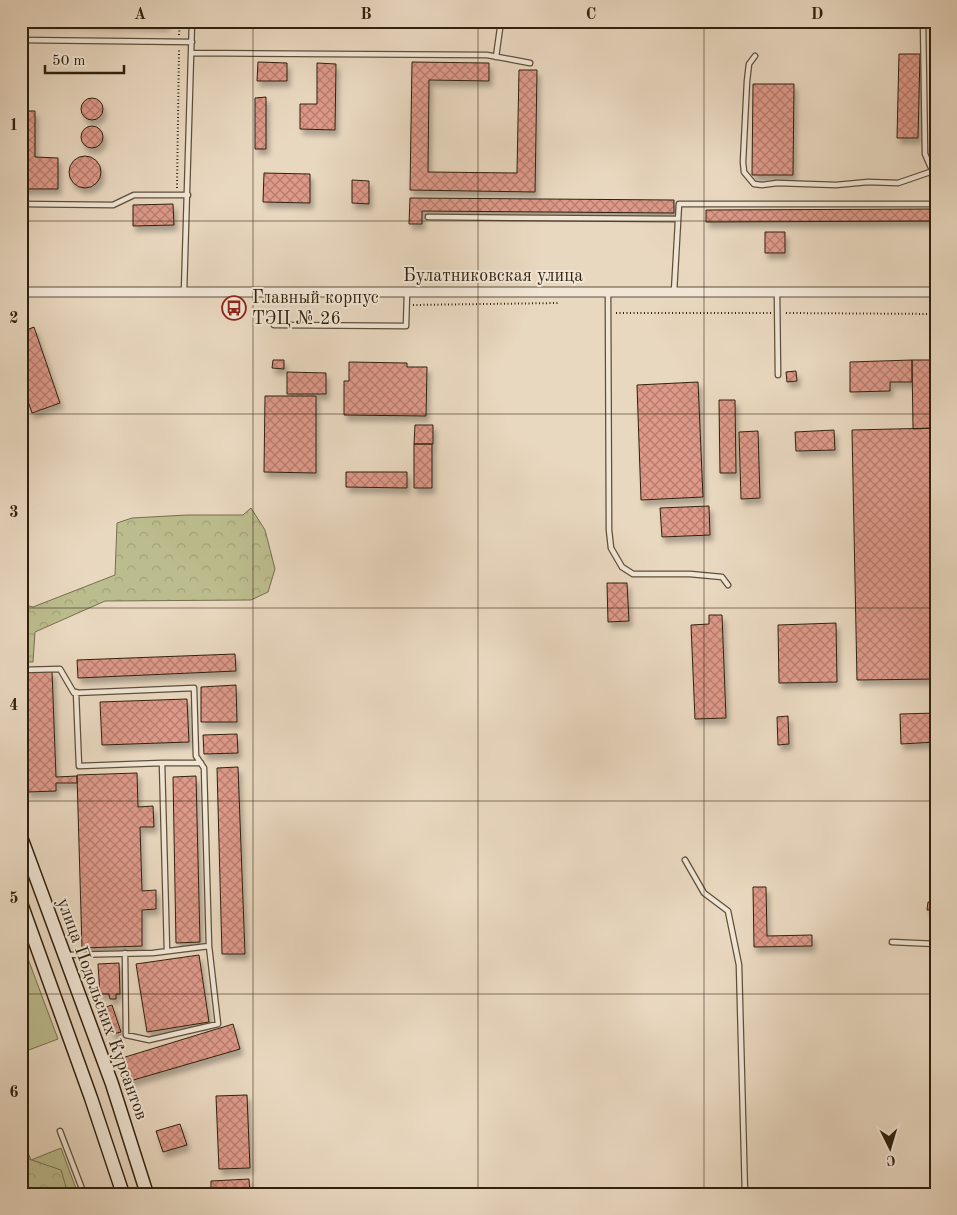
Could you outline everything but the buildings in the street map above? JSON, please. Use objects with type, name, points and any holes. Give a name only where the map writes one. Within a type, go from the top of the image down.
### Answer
[{"type":"main road","name":"улица Подольских Курсантов","points":[[21,837],[112,1084],[147,1194]]},
{"type":"main road","points":[[21,904],[92,1098],[123,1194]]},
{"type":"street","name":"Булатниковская улица","points":[[21,292],[936,292]]},
{"type":"lane","points":[[184,292],[192,21]]},
{"type":"lane","points":[[496,57],[500,21]]},
{"type":"lane","points":[[755,56],[749,64],[742,162],[744,172],[754,184],[762,186],[776,183],[836,185],[868,182],[898,183],[934,170],[925,154],[924,21]]},
{"type":"lane","points":[[21,40],[192,42]]},
{"type":"lane","points":[[192,53],[477,55],[530,63]]},
{"type":"lane","points":[[21,204],[113,205],[134,195],[188,195]]},
{"type":"lane","points":[[674,292],[679,204],[936,204]]},
{"type":"lane","points":[[428,217],[678,219]]},
{"type":"lane","points":[[274,325],[406,326],[407,292]]},
{"type":"lane","points":[[608,292],[609,530],[611,548],[622,567],[633,574],[690,574],[722,577],[728,586]]},
{"type":"lane","points":[[778,292],[778,375]]},
{"type":"lane","points":[[21,670],[60,669],[74,693],[194,688],[196,756],[204,768],[209,946],[218,1024],[149,1040],[126,1035],[125,953]]},
{"type":"lane","points":[[76,692],[79,766],[200,763]]},
{"type":"lane","points":[[162,764],[167,951]]},
{"type":"lane","points":[[685,860],[704,893],[728,911],[740,966],[746,1194]]},
{"type":"lane","points":[[892,942],[936,944]]},
{"type":"lane","points":[[65,955],[167,951],[209,946]]},
{"type":"lane","points":[[60,1131],[84,1194]]},
{"type":"path","points":[[177,195],[180,21]]},
{"type":"path","points":[[407,305],[449,306],[564,302]]},
{"type":"green space","points":[[251,508],[265,530],[275,569],[268,592],[251,600],[105,601],[35,632],[33,662],[21,662],[21,604],[33,607],[115,575],[117,523],[132,518],[187,515],[243,515]]},
{"type":"green space","points":[[21,940],[58,1039],[21,1053]]},
{"type":"green space","points":[[21,1136],[31,1160],[61,1148],[78,1194],[21,1194]]},
{"type":"green space","points":[[21,1155],[61,1170],[68,1194],[21,1194]]},
{"type":"place","name":"Главный корпус ТЭЦ № 26","points":[[234,308]]}]
